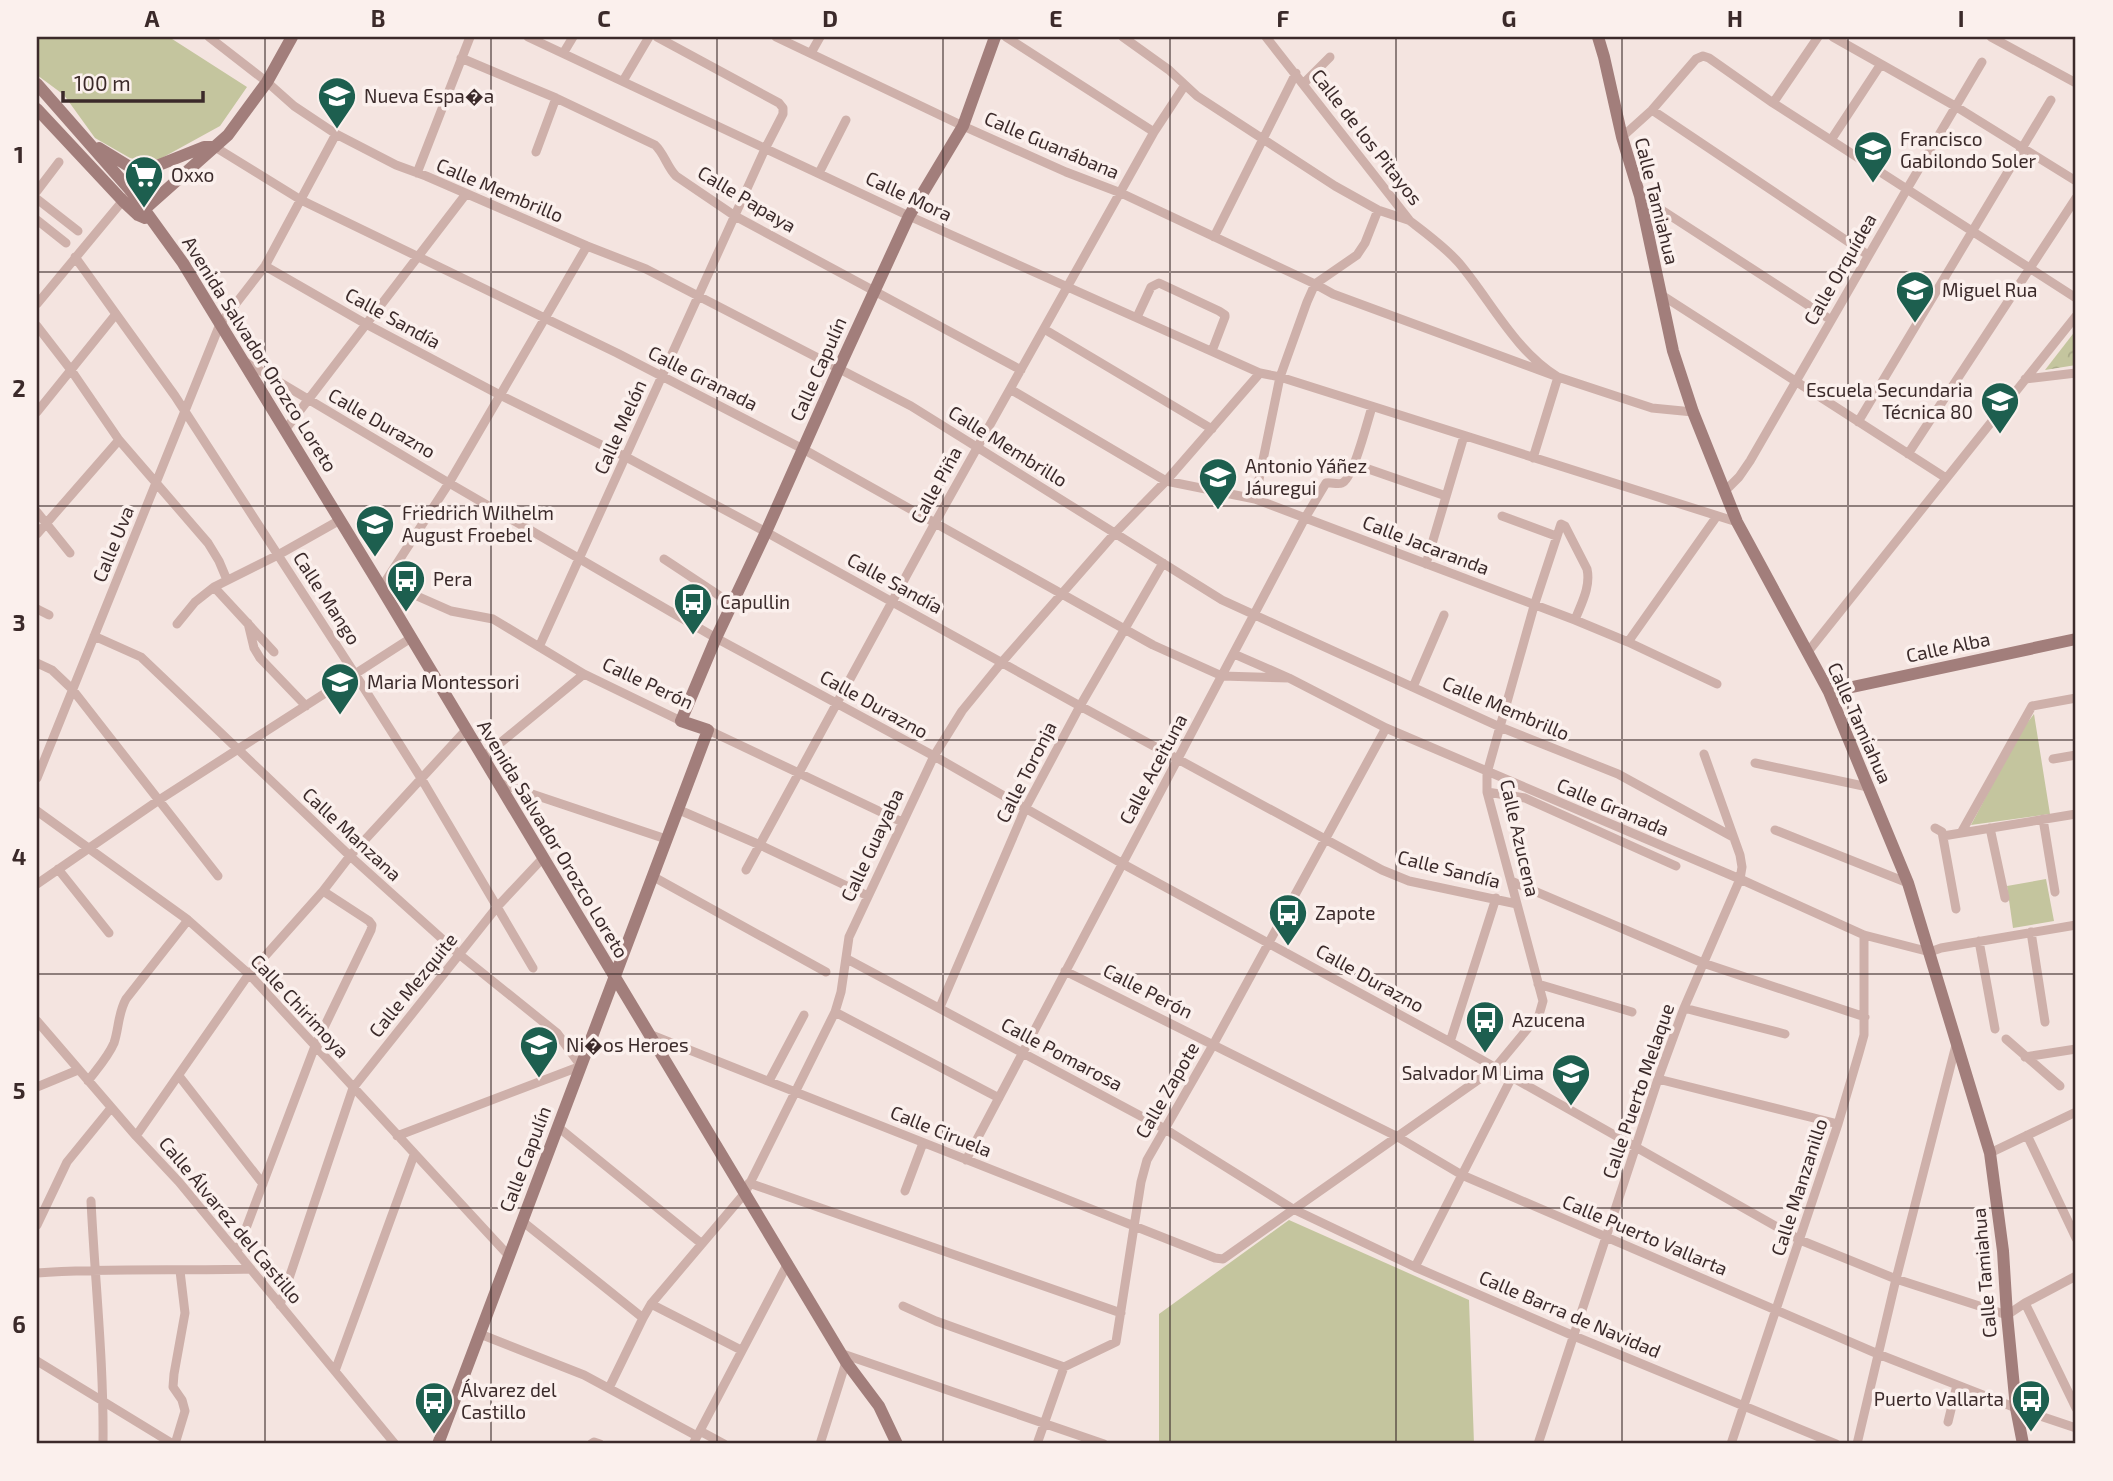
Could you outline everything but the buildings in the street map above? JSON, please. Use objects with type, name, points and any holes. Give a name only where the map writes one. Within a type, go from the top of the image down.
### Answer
[{"type":"street","points":[[145,215],[235,125],[267,82],[292,37]]},
{"type":"street","points":[[417,173],[470,37]]},
{"type":"street","name":"Calle Mora","points":[[528,37],[909,216],[1260,373],[1280,377]]},
{"type":"street","points":[[564,52],[573,37]]},
{"type":"street","points":[[623,81],[649,37]]},
{"type":"street","name":"Calle Melón","points":[[540,647],[734,216],[783,114],[779,103],[657,37]]},
{"type":"street","name":"Calle Guanábana","points":[[776,37],[963,126],[1066,172],[1121,193],[1315,284],[1333,295],[1558,377],[1652,408],[1693,412]]},
{"type":"street","points":[[811,54],[820,37]]},
{"type":"street","name":"Calle Capulín","points":[[681,721],[716,638],[909,216],[963,126],[995,37]]},
{"type":"street","points":[[1006,37],[1154,132]]},
{"type":"street","points":[[1123,37],[1170,70],[1197,96],[1335,186],[1378,210],[1410,221]]},
{"type":"street","name":"Calle de los Pitayos","points":[[1266,37],[1410,221],[1458,262],[1523,348],[1558,377]]},
{"type":"street","name":"Calle Tamiahua","points":[[1598,37],[1622,137],[1640,196],[1673,351],[1707,452],[1737,522],[1829,692],[1908,884],[1930,953],[1990,1153],[2003,1251],[2016,1408],[2023,1444]]},
{"type":"street","points":[[1773,103],[1818,37]]},
{"type":"street","points":[[1833,37],[1955,106],[2076,181]]},
{"type":"street","points":[[1991,37],[2076,83]]},
{"type":"street","name":"Calle Membrillo","points":[[214,38],[294,106],[336,134],[396,166],[646,269],[699,295],[911,406],[1222,600],[1500,727],[1618,774],[1733,837]]},
{"type":"street","points":[[1622,137],[1652,110],[1696,59],[1703,56],[2076,298]]},
{"type":"street","points":[[1304,83],[1330,57]]},
{"type":"street","name":"Calle Papaya","points":[[461,58],[556,98],[655,145],[676,176],[734,216],[1021,370]]},
{"type":"street","name":"Calle Orquídea","points":[[1725,491],[1750,461],[1982,62]]},
{"type":"street","points":[[1831,140],[1881,64]]},
{"type":"street","points":[[1214,237],[1296,73]]},
{"type":"street","points":[[37,84],[87,142],[127,196]]},
{"type":"street","name":"Calle Piña","points":[[746,870],[934,523],[1154,132],[1185,85]]},
{"type":"street","points":[[536,152],[556,98]]},
{"type":"street","points":[[1858,422],[2050,100]]},
{"type":"street","points":[[37,110],[127,196]]},
{"type":"street","points":[[1652,110],[1868,255]]},
{"type":"street","points":[[819,173],[846,120]]},
{"type":"street","name":"Calle Uva","points":[[37,778],[220,324],[265,266],[336,134]]},
{"type":"street","points":[[87,142],[130,167],[154,167],[204,146],[215,147]]},
{"type":"street","name":"Calle Granada","points":[[215,147],[301,200],[662,376],[803,449],[1153,645],[1222,677],[1289,678]]},
{"type":"street","points":[[37,191],[59,162]]},
{"type":"street","points":[[285,430],[466,194]]},
{"type":"street","points":[[37,304],[127,196]]},
{"type":"street","name":"Avenida Salvador Orozco Loreto","points":[[127,196],[183,263],[340,520],[382,583],[411,638],[647,1033],[747,1188],[843,1357],[879,1406],[897,1444]]},
{"type":"street","points":[[1640,196],[1830,320]]},
{"type":"street","points":[[1908,454],[2076,198]]},
{"type":"street","points":[[37,199],[78,231]]},
{"type":"street","points":[[1255,499],[1280,377],[1315,284],[1357,255],[1378,210]]},
{"type":"street","points":[[37,220],[66,243]]},
{"type":"street","points":[[382,583],[449,483],[587,246]]},
{"type":"street","name":"Calle Mango","points":[[75,257],[185,411],[355,674],[421,778],[533,968]]},
{"type":"street","name":"Calle Sandía","points":[[265,266],[366,324],[766,532],[1382,870],[1409,881],[1517,904]]},
{"type":"street","points":[[1138,317],[1156,283],[1208,305],[1225,315],[1212,351]]},
{"type":"street","points":[[1660,294],[1945,478]]},
{"type":"street","points":[[37,412],[116,314]]},
{"type":"street","points":[[1807,653],[2076,316]]},
{"type":"street","points":[[37,326],[119,440],[208,543],[227,580]]},
{"type":"street","points":[[1044,329],[1212,429]]},
{"type":"street","name":"Calle Durazno","points":[[242,360],[716,638],[1450,1042],[1800,1240],[1896,1279],[2007,1314]]},
{"type":"street","name":"Calle Guayaba","points":[[609,1388],[651,1304],[747,1188],[835,1012],[841,992],[849,937],[934,756],[962,711],[1115,533],[1166,481],[1260,373]]},
{"type":"street","points":[[2025,379],[2076,373]]},
{"type":"street","points":[[1280,377],[1737,522]]},
{"type":"street","points":[[1533,458],[1558,377]]},
{"type":"street","name":"Calle Jacaranda","points":[[1010,390],[1166,481],[1255,499],[1575,620],[1717,684]]},
{"type":"street","points":[[1372,407],[1354,464],[1446,496]]},
{"type":"street","points":[[1426,564],[1464,436]]},
{"type":"street","points":[[37,534],[119,440]]},
{"type":"street","name":"Calle Aceituna","points":[[966,1160],[1305,518],[1324,485],[1327,482],[1345,483],[1354,464]]},
{"type":"street","points":[[37,512],[70,553]]},
{"type":"street","points":[[1502,516],[1556,536]]},
{"type":"street","points":[[1628,642],[1717,516]]},
{"type":"street","points":[[177,624],[195,602],[214,587],[340,520]]},
{"type":"street","name":"Calle Azucena","points":[[1223,1259],[1495,1068],[1539,1015],[1543,1001],[1487,792],[1487,773],[1534,606],[1561,524],[1565,526],[1589,576],[1575,620]]},
{"type":"street","points":[[664,559],[732,604]]},
{"type":"street","name":"Calle Toronja","points":[[940,1007],[1025,809],[1080,706],[1163,563]]},
{"type":"street","name":"Calle Perón","points":[[382,583],[450,611],[493,619],[584,674],[902,822]]},
{"type":"street","points":[[214,587],[274,652]]},
{"type":"street","points":[[37,609],[49,615]]},
{"type":"street","points":[[1413,687],[1444,615]]},
{"type":"street","points":[[248,623],[254,648],[260,658],[306,706]]},
{"type":"street","name":"Calle Manzana","points":[[94,636],[141,657],[350,856],[460,955],[557,1033],[581,1066]]},
{"type":"street","points":[[37,884],[159,800],[411,638]]},
{"type":"street","name":"Calle Alba","points":[[1829,692],[2076,639]]},
{"type":"street","name":"Calle Granada","points":[[1234,654],[1289,678],[1386,728],[1740,879],[1864,935],[1930,953]]},
{"type":"street","points":[[37,663],[52,670],[72,689],[218,876]]},
{"type":"street","points":[[482,758],[584,674]]},
{"type":"street","points":[[1961,833],[2032,706],[2076,698]]},
{"type":"street","name":"Calle Zapote","points":[[1063,1367],[1116,1342],[1141,1182],[1147,1160],[1386,728]]},
{"type":"street","points":[[136,1136],[249,974],[323,891],[350,856],[466,730]]},
{"type":"street","name":"Calle Capulín","points":[[438,1444],[708,730]]},
{"type":"street","points":[[1704,754],[1740,855],[1740,879]]},
{"type":"street","points":[[2053,759],[2076,755]]},
{"type":"street","points":[[1755,763],[1868,787]]},
{"type":"street","points":[[497,783],[666,839]]},
{"type":"street","points":[[1487,792],[1525,798],[1675,866]]},
{"type":"street","points":[[677,809],[868,896]]},
{"type":"street","name":"Calle Chirimoya","points":[[37,811],[188,920],[249,974],[509,1256]]},
{"type":"street","points":[[1943,836],[2076,814]]},
{"type":"street","points":[[2043,819],[2054,892]]},
{"type":"street","points":[[1935,828],[1942,832],[1956,909]]},
{"type":"street","points":[[1990,828],[2006,898]]},
{"type":"street","points":[[1775,830],[1908,884]]},
{"type":"street","name":"Calle Mezquite","points":[[279,1305],[353,1088],[497,907],[543,858]]},
{"type":"street","points":[[58,869],[109,933]]},
{"type":"street","points":[[652,876],[826,972]]},
{"type":"street","name":"Calle Puerto Melaque","points":[[1538,1444],[1658,1079],[1684,1008],[1740,879]]},
{"type":"street","points":[[1511,881],[1703,963],[1865,1017]]},
{"type":"street","points":[[237,1252],[315,1046],[372,925],[323,891]]},
{"type":"street","points":[[1450,1042],[1496,898]]},
{"type":"street","points":[[88,1081],[104,1061],[114,1042],[120,1009],[125,999],[188,920]]},
{"type":"street","points":[[1930,953],[1941,948],[2076,925]]},
{"type":"street","points":[[2031,932],[2045,1022]]},
{"type":"street","name":"Calle Manzanillo","points":[[1731,1444],[1838,1124],[1864,1035],[1864,935]]},
{"type":"street","points":[[1979,941],[1995,1029]]},
{"type":"street","name":"Calle Pomarosa","points":[[847,958],[1165,1129],[1293,1209]]},
{"type":"street","name":"Calle Perón","points":[[1065,971],[1213,1045]]},
{"type":"street","points":[[1538,984],[1632,1012]]},
{"type":"street","points":[[1684,1008],[1785,1034]]},
{"type":"street","points":[[835,1012],[999,1098]]},
{"type":"street","points":[[769,1081],[804,1015]]},
{"type":"street","name":"Calle Álvarez del Castillo","points":[[37,1021],[179,1182],[395,1444]]},
{"type":"street","name":"Calle Ciruela","points":[[647,1033],[1223,1259]]},
{"type":"street","points":[[2006,1039],[2060,1086]]},
{"type":"street","name":"Calle Puerto Vallarta","points":[[1213,1045],[1396,1136],[1462,1175],[1878,1354],[2016,1408],[2076,1428]]},
{"type":"street","points":[[1857,1444],[1956,1045]]},
{"type":"street","points":[[2025,1057],[2076,1049]]},
{"type":"street","points":[[397,1136],[581,1066]]},
{"type":"street","points":[[37,1087],[78,1070]]},
{"type":"street","points":[[179,1076],[263,1184]]},
{"type":"street","points":[[1415,1267],[1512,1077]]},
{"type":"street","points":[[1658,1079],[1838,1124]]},
{"type":"street","points":[[37,1225],[67,1163],[111,1108]]},
{"type":"street","points":[[1990,1153],[2076,1112]]},
{"type":"street","points":[[558,1127],[702,1244]]},
{"type":"street","points":[[2028,1135],[2076,1238]]},
{"type":"street","points":[[905,1191],[923,1143]]},
{"type":"street","points":[[335,1371],[414,1156]]},
{"type":"street","points":[[747,1188],[1121,1313]]},
{"type":"street","points":[[37,1200],[48,1202]]},
{"type":"street","points":[[91,1201],[103,1401],[103,1444]]},
{"type":"street","name":"Calle Barra de Navidad","points":[[1293,1209],[1415,1267],[1574,1336],[1836,1444]]},
{"type":"street","points":[[522,1221],[643,1318]]},
{"type":"street","points":[[697,1437],[788,1263]]},
{"type":"street","points":[[37,1273],[94,1269],[251,1269]]},
{"type":"street","points":[[37,1361],[174,1444],[185,1410],[173,1387],[185,1313],[180,1271]]},
{"type":"street","points":[[2007,1314],[2076,1276]]},
{"type":"street","points":[[2025,1303],[2076,1408]]},
{"type":"street","points":[[651,1304],[741,1350]]},
{"type":"street","points":[[903,1306],[936,1321],[1063,1367],[1037,1444]]},
{"type":"street","points":[[480,1334],[584,1376],[697,1437],[724,1444]]},
{"type":"street","points":[[820,1444],[843,1357],[1104,1444]]},
{"type":"street","points":[[1948,1422],[1956,1385]]},
{"type":"green space","points":[[37,37],[169,37],[247,87],[220,126],[160,159],[143,161],[130,158],[95,138],[64,95],[37,75]]},
{"type":"green space","points":[[2076,330],[2076,365],[2045,370]]},
{"type":"green space","points":[[2034,714],[2050,814],[1971,825],[2020,732]]},
{"type":"green space","points":[[2046,879],[2054,921],[2013,928],[2007,886]]},
{"type":"green space","points":[[1289,1220],[1469,1300],[1474,1444],[1159,1444],[1159,1314]]},
{"type":"place","name":"Nueva Espa�a","points":[[337,130]]},
{"type":"place","name":"Francisco Gabilondo Soler","points":[[1873,184]]},
{"type":"place","name":"Oxxo","points":[[144,209]]},
{"type":"place","name":"Miguel Rua","points":[[1915,324]]},
{"type":"place","name":"Escuela Secundaria Técnica 80","points":[[2000,435]]},
{"type":"place","name":"Antonio Yáñez Jáuregui","points":[[1218,511]]},
{"type":"place","name":"Friedrich Wilhelm August Froebel","points":[[375,558]]},
{"type":"place","name":"Pera","points":[[406,613]]},
{"type":"place","name":"Capullin","points":[[693,636]]},
{"type":"place","name":"Maria Montessori","points":[[340,716]]},
{"type":"place","name":"Zapote","points":[[1288,947]]},
{"type":"place","name":"Azucena","points":[[1485,1054]]},
{"type":"place","name":"Ni�os Heroes","points":[[539,1079]]},
{"type":"place","name":"Salvador M Lima","points":[[1571,1107]]},
{"type":"place","name":"Puerto Vallarta","points":[[2031,1433]]},
{"type":"place","name":"Álvarez del Castillo","points":[[434,1435]]}]
